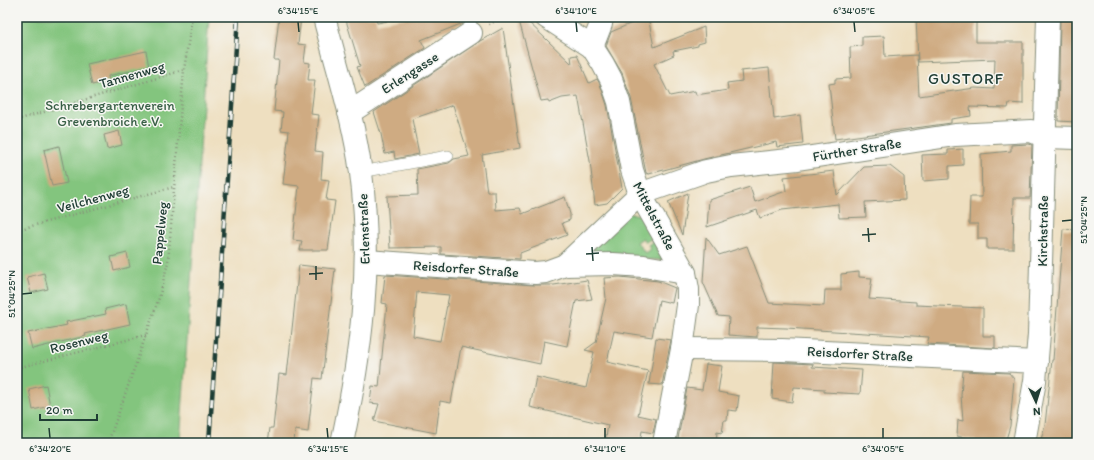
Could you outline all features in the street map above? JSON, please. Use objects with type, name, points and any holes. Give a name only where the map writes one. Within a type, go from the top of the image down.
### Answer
[{"type":"street","name":"Erlenstraße","points":[[324,17],[349,113],[361,172],[365,217],[366,261],[362,322],[359,350],[342,443]]},
{"type":"street","name":"Mittelstraße","points":[[546,17],[592,48],[603,64],[619,102],[632,170],[640,194],[685,273],[688,297],[682,348],[664,443]]},
{"type":"street","points":[[592,48],[602,17]]},
{"type":"street","name":"Kirchstraße","points":[[1024,443],[1033,399],[1037,362],[1041,285],[1048,17]]},
{"type":"street","name":"Erlengasse","points":[[349,113],[471,25]]},
{"type":"street","name":"Fürther Straße","points":[[640,194],[694,175],[731,166],[813,156],[955,135],[1031,131],[1045,137],[1077,138]]},
{"type":"street","name":"Reisdorfer Straße","points":[[565,265],[640,194]]},
{"type":"street","name":"Reisdorfer Straße","points":[[366,261],[528,273],[546,272],[565,265],[629,264],[685,273]]},
{"type":"street","name":"Reisdorfer Straße","points":[[682,348],[782,350],[1037,362]]},
{"type":"lane","points":[[361,172],[448,156]]},
{"type":"path","name":"Pappelweg","points":[[108,443],[159,298],[168,262],[184,70],[192,17]]},
{"type":"path","name":"Tannenweg","points":[[17,120],[184,70]]},
{"type":"path","name":"Veilchenweg","points":[[17,230],[174,187]]},
{"type":"path","name":"Rosenweg","points":[[17,368],[146,335]]},
{"type":"green space","name":"Schrebergartenverein Grevenbroich e.V.","points":[[17,17],[209,17],[180,443],[17,443]]},
{"type":"green space","points":[[629,213],[640,215],[655,236],[646,242],[643,238],[637,242],[645,253],[650,249],[648,245],[657,239],[665,257],[663,260],[596,258],[590,250]]},
{"type":"building","points":[[279,17],[301,17],[298,44],[306,45],[304,62],[310,63],[308,80],[315,80],[311,114],[319,115],[315,151],[323,152],[321,179],[329,180],[326,200],[335,201],[328,250],[300,250],[302,241],[293,240],[299,186],[283,184],[289,131],[281,130],[283,112],[274,111],[279,60],[274,60]]},
{"type":"building","points":[[345,17],[375,17],[377,23],[410,17],[463,17],[463,23],[421,40],[425,48],[365,87],[357,67],[360,66]]},
{"type":"building","points":[[518,17],[523,17],[572,64],[571,56],[577,55],[589,83],[597,79],[600,84],[607,105],[622,188],[607,203],[595,205],[590,161],[578,96],[562,98],[549,103],[548,100],[541,101]]},
{"type":"building","points":[[630,17],[648,17],[654,47],[704,27],[705,42],[698,44],[698,46],[673,51],[674,55],[654,64],[670,96],[695,91],[696,95],[728,90],[727,83],[742,81],[741,71],[769,68],[774,119],[800,115],[803,144],[777,147],[776,142],[649,174],[646,173],[631,98],[622,73],[606,46],[611,32],[632,23]]},
{"type":"building","points":[[916,17],[976,17],[976,42],[1023,42],[1023,104],[1009,103],[1008,108],[970,107],[971,116],[951,119],[951,123],[835,139],[829,84],[835,83],[835,79],[851,78],[850,47],[862,46],[862,37],[884,36],[885,57],[917,55],[919,96],[975,88],[994,89],[995,59],[918,62]]},
{"type":"building","points":[[1060,17],[1077,17],[1077,122],[1058,121]]},
{"type":"building","points":[[503,28],[520,148],[482,155],[487,192],[495,192],[496,210],[520,208],[522,214],[565,197],[570,214],[570,220],[562,223],[567,235],[520,253],[520,259],[441,254],[441,247],[390,248],[387,196],[418,195],[417,169],[449,163],[454,159],[469,156],[453,105],[412,119],[419,154],[395,159],[394,152],[385,154],[374,112],[480,41]]},
{"type":"building","points":[[146,51],[149,67],[108,76],[109,81],[92,85],[87,64]]},
{"type":"building","points":[[119,131],[122,145],[107,149],[104,135]]},
{"type":"building","points":[[1011,145],[1032,145],[1030,198],[1014,198],[1013,249],[987,249],[987,239],[978,239],[978,224],[969,224],[970,197],[982,197],[981,154],[1011,151]]},
{"type":"building","points":[[59,146],[67,183],[52,186],[44,150]]},
{"type":"building","points":[[963,149],[963,165],[949,166],[949,179],[923,181],[922,155],[948,154],[948,150]]},
{"type":"building","points":[[890,166],[904,177],[905,200],[865,202],[866,217],[839,218],[838,204],[782,210],[760,218],[757,210],[707,227],[709,200],[750,187],[755,202],[786,191],[784,177],[834,171],[837,195],[864,167]]},
{"type":"building","points":[[688,193],[682,235],[668,202]]},
{"type":"building","points":[[1063,229],[1077,230],[1077,438],[1072,438],[1070,443],[1040,443],[1045,425],[1053,360]]},
{"type":"building","points":[[706,237],[719,255],[747,246],[769,303],[824,306],[825,290],[841,290],[841,274],[859,272],[859,277],[872,278],[869,299],[916,302],[916,305],[983,308],[983,336],[995,336],[995,348],[927,344],[929,337],[786,328],[757,327],[757,337],[728,335],[729,317],[718,316],[703,282]]},
{"type":"building","points":[[127,253],[130,267],[114,271],[111,257]]},
{"type":"building","points":[[299,265],[335,269],[322,379],[314,378],[308,432],[295,430],[294,443],[268,443],[270,428],[273,428],[279,374],[287,375]]},
{"type":"building","points":[[44,273],[48,289],[31,293],[27,277]]},
{"type":"building","points":[[385,275],[534,285],[554,285],[587,280],[592,299],[576,301],[567,346],[544,341],[540,364],[461,347],[451,403],[440,401],[436,433],[374,421],[379,404],[370,403],[372,386],[379,387],[387,304],[382,303]],"holes":[[[417,292],[449,295],[440,341],[413,336]]]},
{"type":"building","points":[[620,277],[658,281],[675,288],[672,303],[659,300],[652,337],[614,331],[607,362],[648,371],[638,415],[656,419],[653,433],[642,431],[640,443],[605,443],[608,425],[530,407],[536,377],[586,388],[594,352],[585,350],[596,342],[606,298],[604,278]]},
{"type":"building","points":[[126,304],[130,324],[85,334],[86,336],[32,349],[28,333],[67,325],[66,322],[106,314],[105,309]]},
{"type":"building","points":[[656,338],[671,340],[662,385],[649,384]]},
{"type":"building","points":[[774,362],[813,364],[812,367],[862,370],[860,394],[824,392],[824,389],[794,387],[792,402],[772,399]]},
{"type":"building","points":[[706,364],[722,366],[718,392],[739,396],[737,411],[728,410],[727,420],[724,420],[722,433],[717,432],[716,443],[704,443],[678,439],[687,388],[702,390]]},
{"type":"building","points":[[963,371],[1009,373],[1014,379],[1010,426],[1005,443],[985,443],[957,436],[958,420],[963,421],[961,395]]},
{"type":"building","points":[[46,385],[50,406],[33,410],[29,389]]},
{"type":"railway","points":[[209,443],[238,17]]},
{"type":"district","name":"GUSTORF","points":[[966,78]]}]
